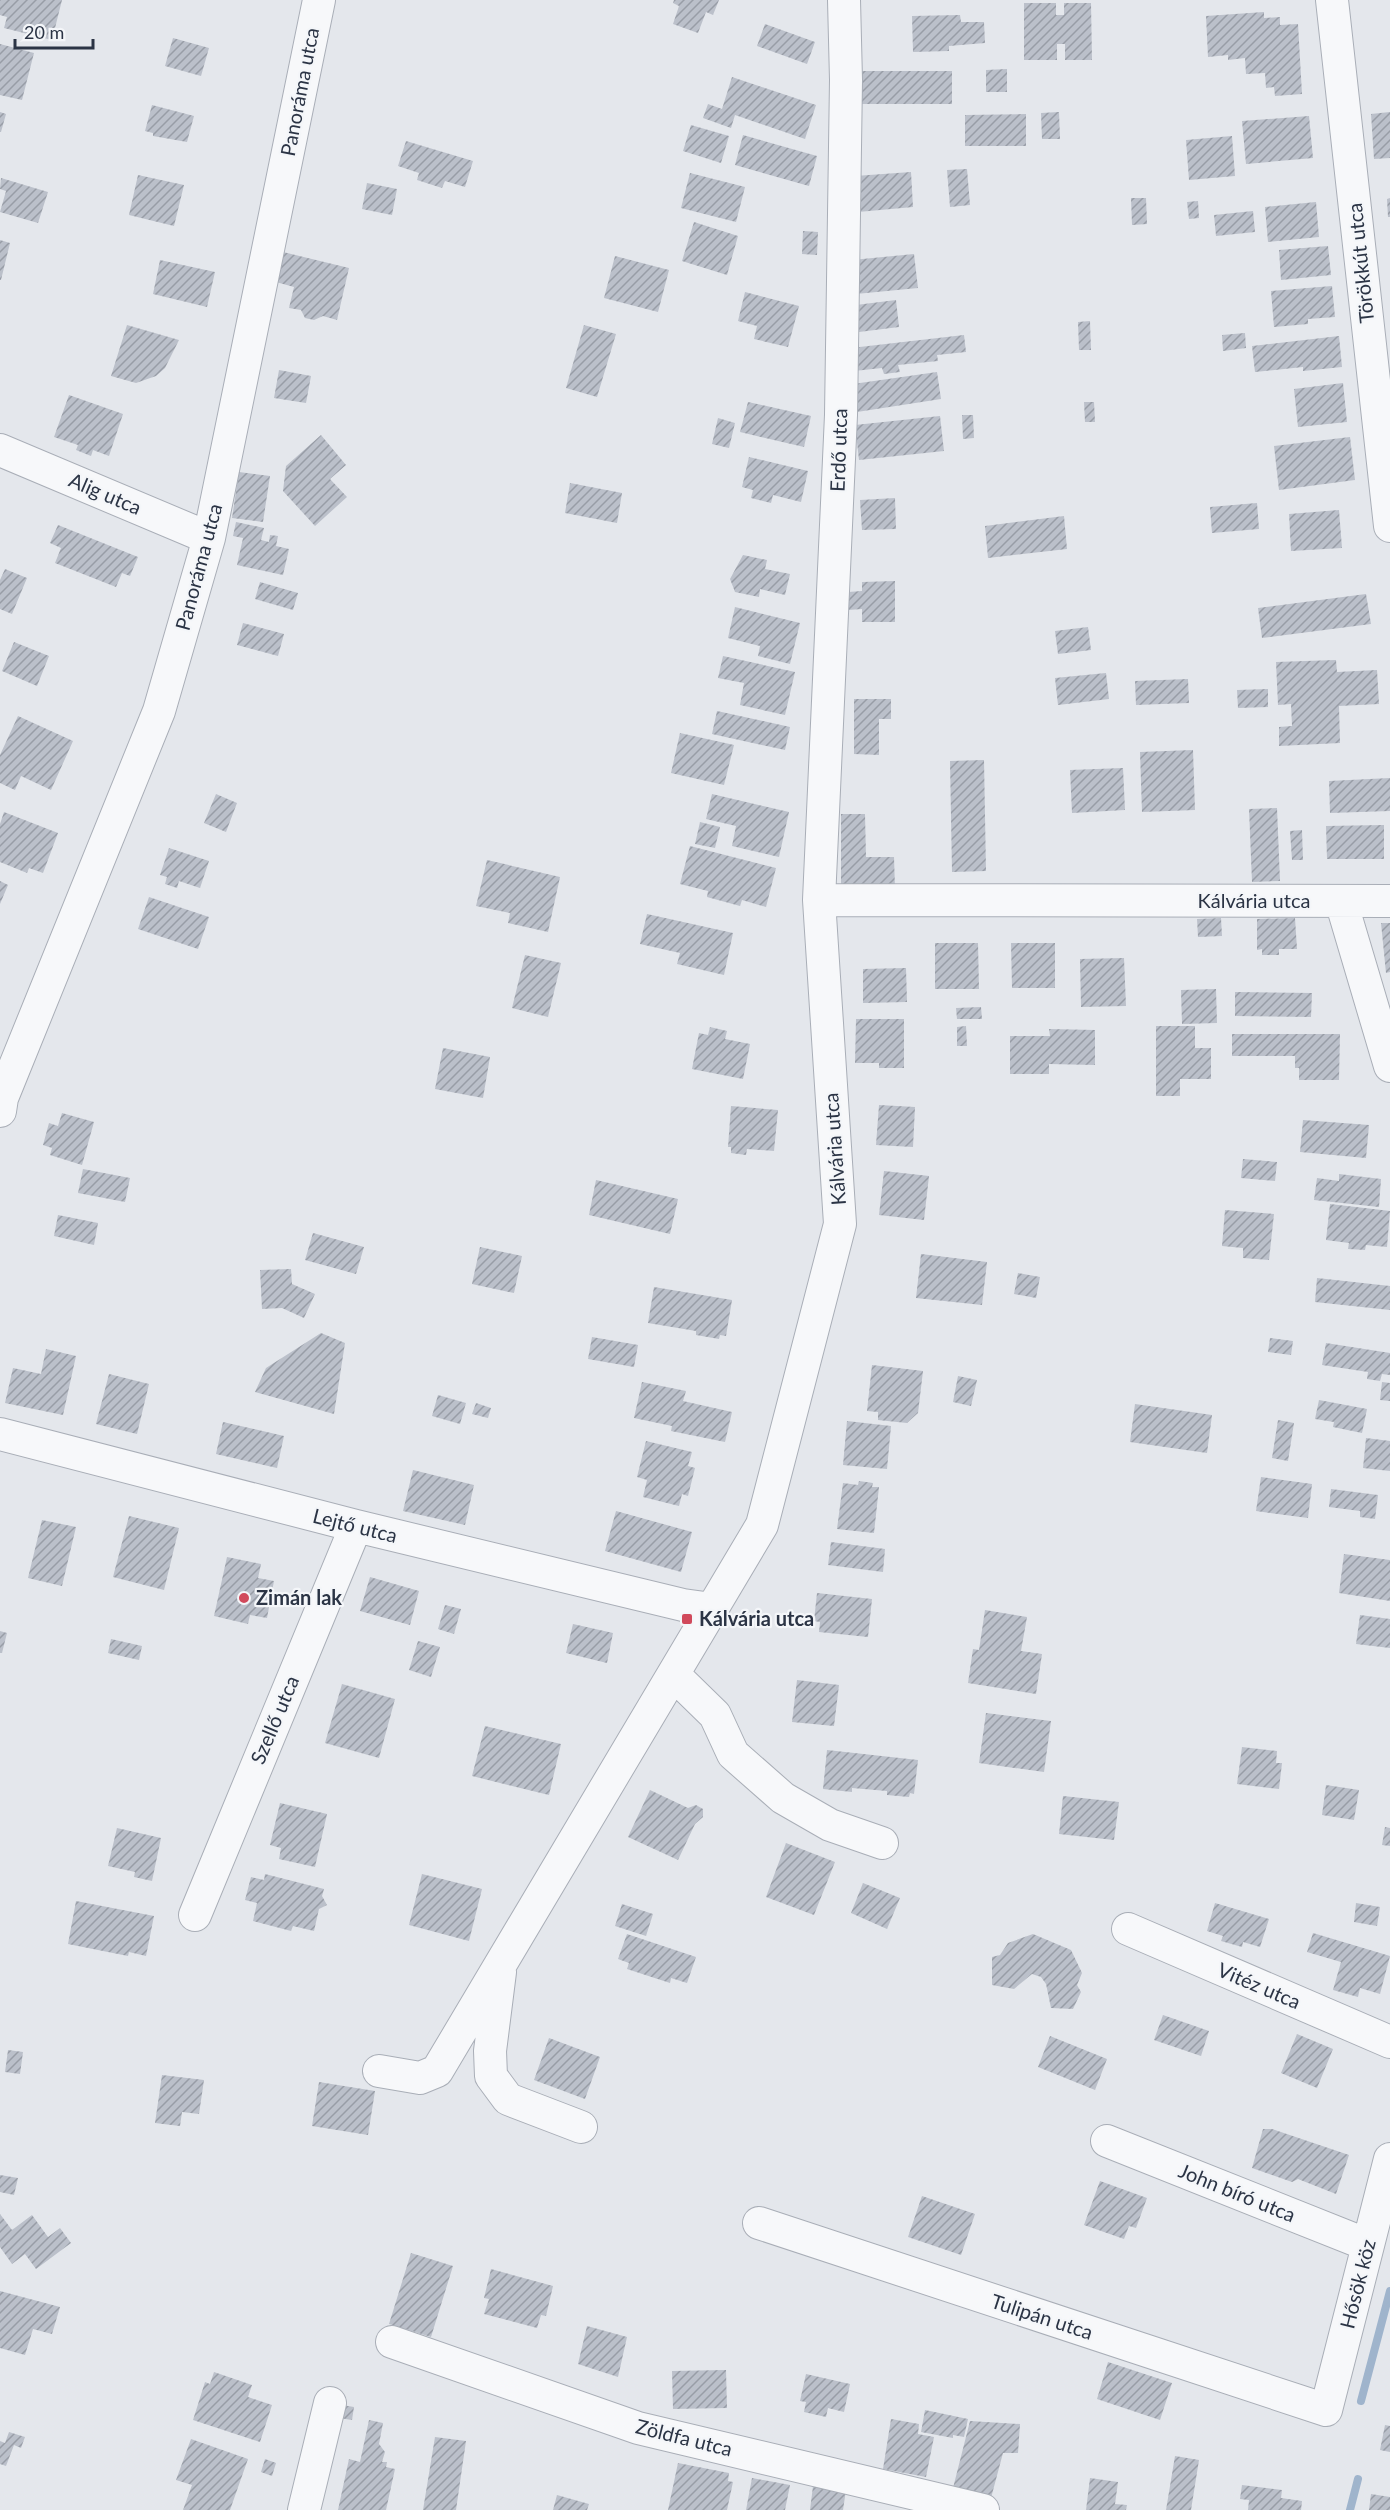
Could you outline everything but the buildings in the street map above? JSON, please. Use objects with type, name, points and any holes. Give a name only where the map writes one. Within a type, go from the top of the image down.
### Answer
[{"type":"street","name":"Panoráma utca","points":[[0,1111],[2,1098],[159,711],[209,538],[319,0]]},
{"type":"street","name":"Erdő utca","points":[[819,900],[841,415],[846,80],[844,0]]},
{"type":"street","name":"Törökkút utca","points":[[1332,0],[1390,526]]},
{"type":"street","name":"Alig utca","points":[[0,450],[209,538]]},
{"type":"street","name":"Kálvária utca","points":[[379,2071],[420,2078],[436,2071],[762,1526],[840,1224],[819,900],[1390,901]]},
{"type":"street","points":[[1341,901],[1390,1066]]},
{"type":"street","name":"Lejtő utca","points":[[0,1434],[356,1526],[682,1605],[712,1609]]},
{"type":"street","name":"Szellő utca","points":[[195,1915],[356,1526]]},
{"type":"street","points":[[674,1675],[715,1715],[734,1754],[783,1798],[830,1825],[882,1843]]},
{"type":"street","name":"Vitéz utca","points":[[1128,1929],[1390,2042]]},
{"type":"street","name":"Kálvária utca","points":[[502,1959],[490,2051],[491,2076],[508,2099],[581,2127]]},
{"type":"street","name":"John bíró utca","points":[[1107,2141],[1368,2245]]},
{"type":"street","name":"Hősök köz","points":[[1326,2410],[1390,2159]]},
{"type":"street","name":"Tulipán utca","points":[[759,2223],[1326,2410]]},
{"type":"street","name":"Zöldfa utca","points":[[392,2342],[638,2428],[983,2510]]},
{"type":"street","points":[[304,2510],[330,2403]]},
{"type":"waterway","points":[[1361,2401],[1390,2291]]},
{"type":"waterway","points":[[1350,2510],[1358,2479]]},
{"type":"place","name":"Zimán lak","points":[[244,1598]]},
{"type":"place","name":"Kálvária utca","points":[[687,1619]]}]
